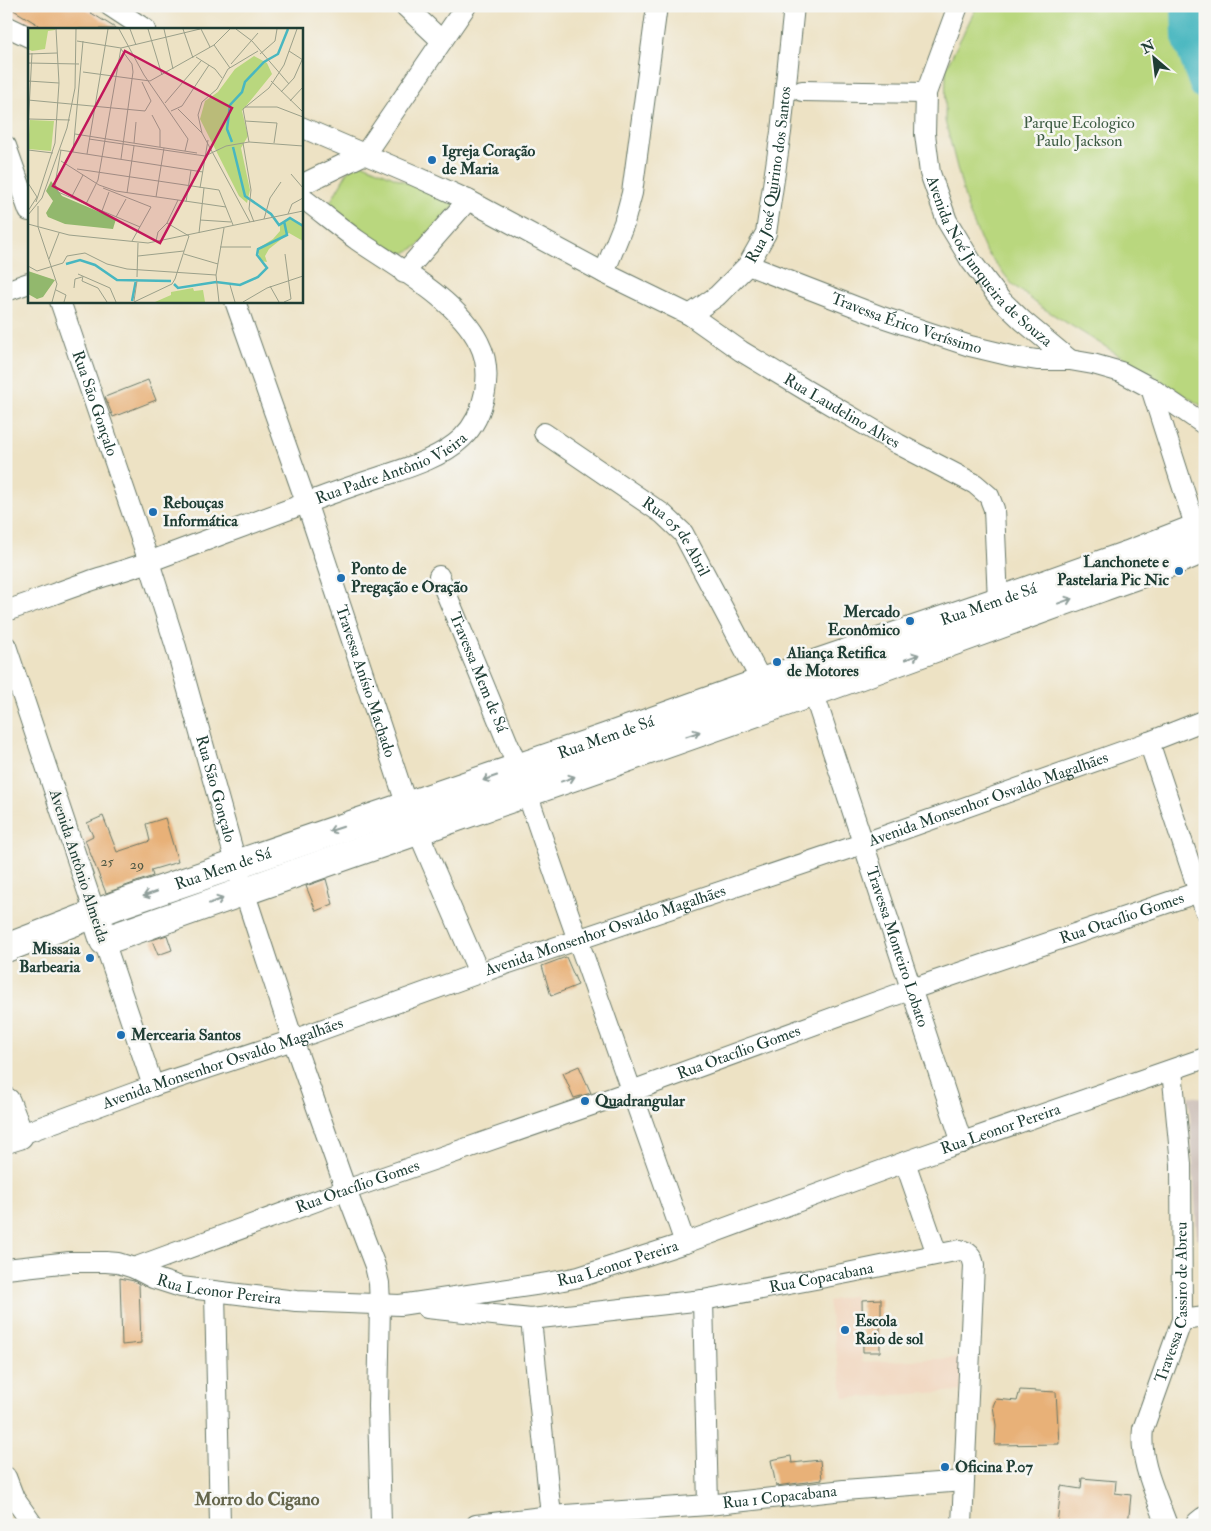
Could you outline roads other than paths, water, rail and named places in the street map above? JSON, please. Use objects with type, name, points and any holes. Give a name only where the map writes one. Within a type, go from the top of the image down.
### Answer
[{"type":"street","points":[[110,6],[143,28]]},
{"type":"street","points":[[405,6],[442,41]]},
{"type":"street","points":[[302,185],[365,154],[466,6]]},
{"type":"street","points":[[604,273],[624,223],[632,193],[657,6]]},
{"type":"street","name":"Rua José Quirino dos Santos","points":[[690,315],[717,296],[748,265],[766,233],[782,132],[794,6]]},
{"type":"street","name":"Avenida Noé Junqueira de Souza","points":[[958,6],[926,93],[924,134],[930,172],[947,221],[971,261],[1000,299],[1070,360],[1121,372],[1151,388],[1205,425]]},
{"type":"street","points":[[6,26],[28,37]]},
{"type":"street","points":[[802,91],[926,93]]},
{"type":"street","name":"Rua Laudelino Alves","points":[[302,127],[468,200],[604,273],[690,315],[740,351],[898,444],[975,484],[988,496],[994,510],[994,611]]},
{"type":"street","points":[[6,146],[28,207]]},
{"type":"street","name":"Rua Padre Antônio Vieira","points":[[6,611],[149,562],[306,502],[412,466],[460,440],[472,426],[480,409],[487,383],[486,363],[480,343],[466,323],[450,307],[302,198]]},
{"type":"street","points":[[404,272],[468,200]]},
{"type":"street","name":"Travessa Érico Veríssimo","points":[[748,265],[882,317],[970,346],[1037,360],[1070,360]]},
{"type":"street","points":[[6,291],[28,283]]},
{"type":"street","name":"Rua São Gonçalo","points":[[60,302],[176,647],[244,891],[293,1040],[375,1266],[379,1283],[380,1304],[378,1406],[381,1525]]},
{"type":"street","name":"Travessa Anísio Machado","points":[[235,302],[306,502],[412,818],[479,973]]},
{"type":"street","points":[[1151,388],[1203,542]]},
{"type":"street","name":"Rua 05 de Abril","points":[[544,433],[663,514],[683,533],[762,682]]},
{"type":"street","name":"Rua Mem de Sá","points":[[6,948],[95,913],[236,864],[412,818],[527,793],[646,750],[809,680],[994,611],[1203,542]]},
{"type":"street","name":"Travessa Mem de Sá","points":[[439,576],[518,768]]},
{"type":"street","name":"Avenida Antônio Almeida","points":[[6,646],[153,1086]]},
{"type":"street","name":"Rua Mem de Sá","points":[[104,941],[244,891],[412,818],[518,768],[762,682],[809,680]]},
{"type":"street","name":"Travessa Monteiro Lobato","points":[[809,680],[962,1143]]},
{"type":"street","name":"Avenida Monsenhor Osvaldo Magalhães","points":[[13,1137],[153,1086],[293,1040],[577,939],[862,844],[1149,742],[1205,720]]},
{"type":"street","points":[[1149,742],[1203,897]]},
{"type":"street","points":[[527,793],[685,1243]]},
{"type":"street","name":"Rua Otacílio Gomes","points":[[134,1268],[346,1190],[632,1091],[912,989],[1203,897]]},
{"type":"street","name":"Rua Leonor Pereira","points":[[6,1269],[70,1262],[118,1263],[134,1268],[168,1284],[214,1292],[296,1301],[400,1305],[579,1277],[685,1243],[906,1162],[1205,1058]]},
{"type":"street","name":"Travessa Cassiro de Abreu","points":[[1167,1525],[1146,1465],[1142,1450],[1142,1439],[1143,1429],[1182,1320],[1181,1164],[1172,1070]]},
{"type":"street","points":[[6,1102],[13,1137]]},
{"type":"street","points":[[906,1162],[937,1254]]},
{"type":"street","name":"Rua Copacabana","points":[[400,1305],[531,1319],[703,1300],[847,1274],[937,1254],[960,1250],[969,1252],[973,1258],[974,1265],[962,1525]]},
{"type":"street","points":[[214,1292],[220,1525]]},
{"type":"street","points":[[703,1300],[708,1504]]},
{"type":"street","points":[[1182,1320],[1205,1317]]},
{"type":"street","points":[[531,1319],[551,1516]]},
{"type":"street","points":[[6,1477],[14,1498],[33,1525]]},
{"type":"street","name":"Rua 1 Copacabana","points":[[476,1525],[551,1516],[964,1481]]},
{"type":"street","points":[[1200,1525],[1205,1521]]},
{"type":"waterway","points":[[1187,6],[1188,37],[1205,84]]},
{"type":"place","name":"Igreja Coração de Maria","points":[[432,160]]},
{"type":"place","name":"Rebouças Informática","points":[[153,512]]},
{"type":"place","name":"Lanchonete e Pastelaria Pic Nic","points":[[1179,571]]},
{"type":"place","name":"Ponto de Pregação e Oração","points":[[341,578]]},
{"type":"place","name":"Mercado Econômico","points":[[910,621]]},
{"type":"place","name":"Aliança Retifica de Motores","points":[[777,662]]},
{"type":"place","name":"Missaia Barbearia","points":[[90,958]]},
{"type":"place","name":"Mercearia Santos","points":[[121,1035]]},
{"type":"place","name":"Quadrangular","points":[[585,1101]]},
{"type":"place","name":"Escola Raio de sol","points":[[845,1330]]},
{"type":"place","name":"Oficina P.07","points":[[945,1467]]},
{"type":"district","name":"Morro do Cigano","points":[[257,1499]]},
{"type":"park label","name":"Parque Ecologico Paulo Jackson","points":[[1079,132]]}]
